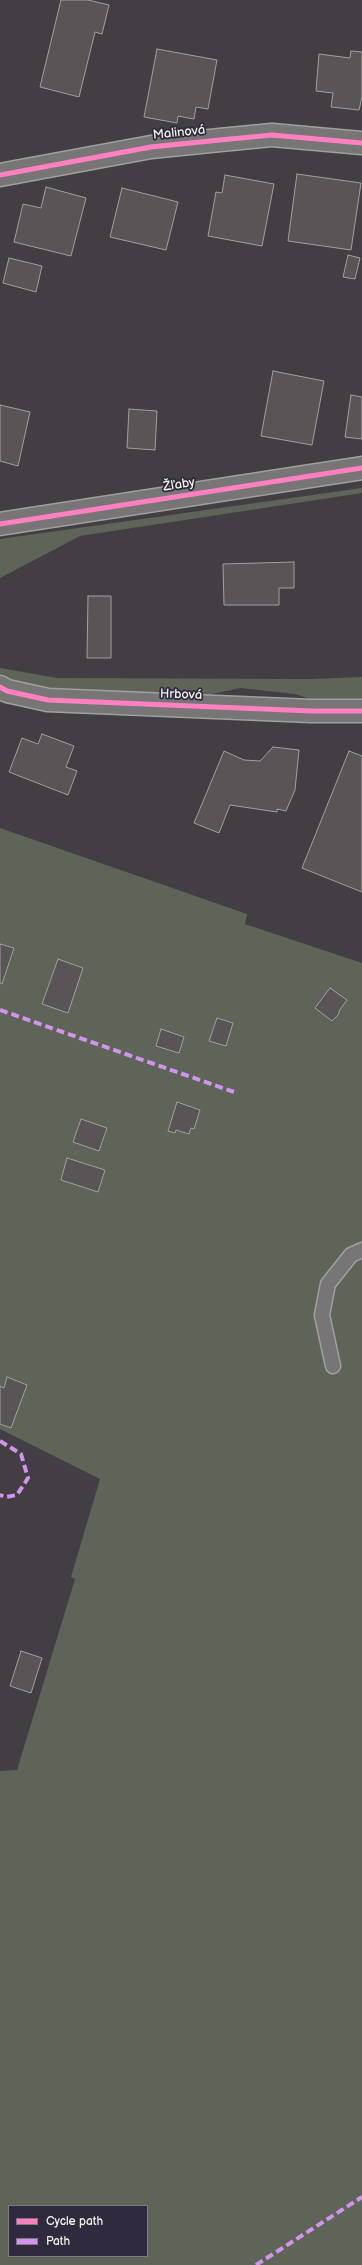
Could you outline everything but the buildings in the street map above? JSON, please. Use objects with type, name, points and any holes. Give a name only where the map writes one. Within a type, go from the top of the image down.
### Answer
[{"type":"street","name":"Malinová","points":[[0,175],[151,147],[272,135],[362,143]]},
{"type":"street","name":"Žľaby","points":[[0,524],[362,468]]},
{"type":"street","name":"Hrbová","points":[[0,687],[7,691],[48,700],[311,711],[362,711]]},
{"type":"lane","points":[[333,1366],[322,1315],[328,1284],[351,1255],[362,1250]]},
{"type":"shaded area","points":[[362,488],[362,493],[80,536],[0,578],[0,539]]},
{"type":"shaded area","points":[[0,668],[57,678],[310,679],[362,677],[362,703],[322,703],[295,694],[240,688],[212,694],[62,690],[34,687],[0,678]]},
{"type":"shaded area","points":[[0,828],[247,914],[245,924],[362,963],[362,2265],[0,2265],[0,1771],[17,1770],[75,1579],[71,1577],[100,1479],[0,1429]]},
{"type":"marked path","points":[[0,1010],[234,1092]]},
{"type":"marked path","points":[[0,1441],[21,1454],[28,1478],[17,1495],[6,1497],[0,1495]]},
{"type":"marked path","points":[[256,2265],[362,2197]]},
{"type":"cycle path","points":[[0,175],[151,147],[272,135],[362,143]]},
{"type":"cycle path","points":[[0,524],[362,468]]},
{"type":"cycle path","points":[[0,687],[7,691],[48,700],[311,711],[362,711]]}]
